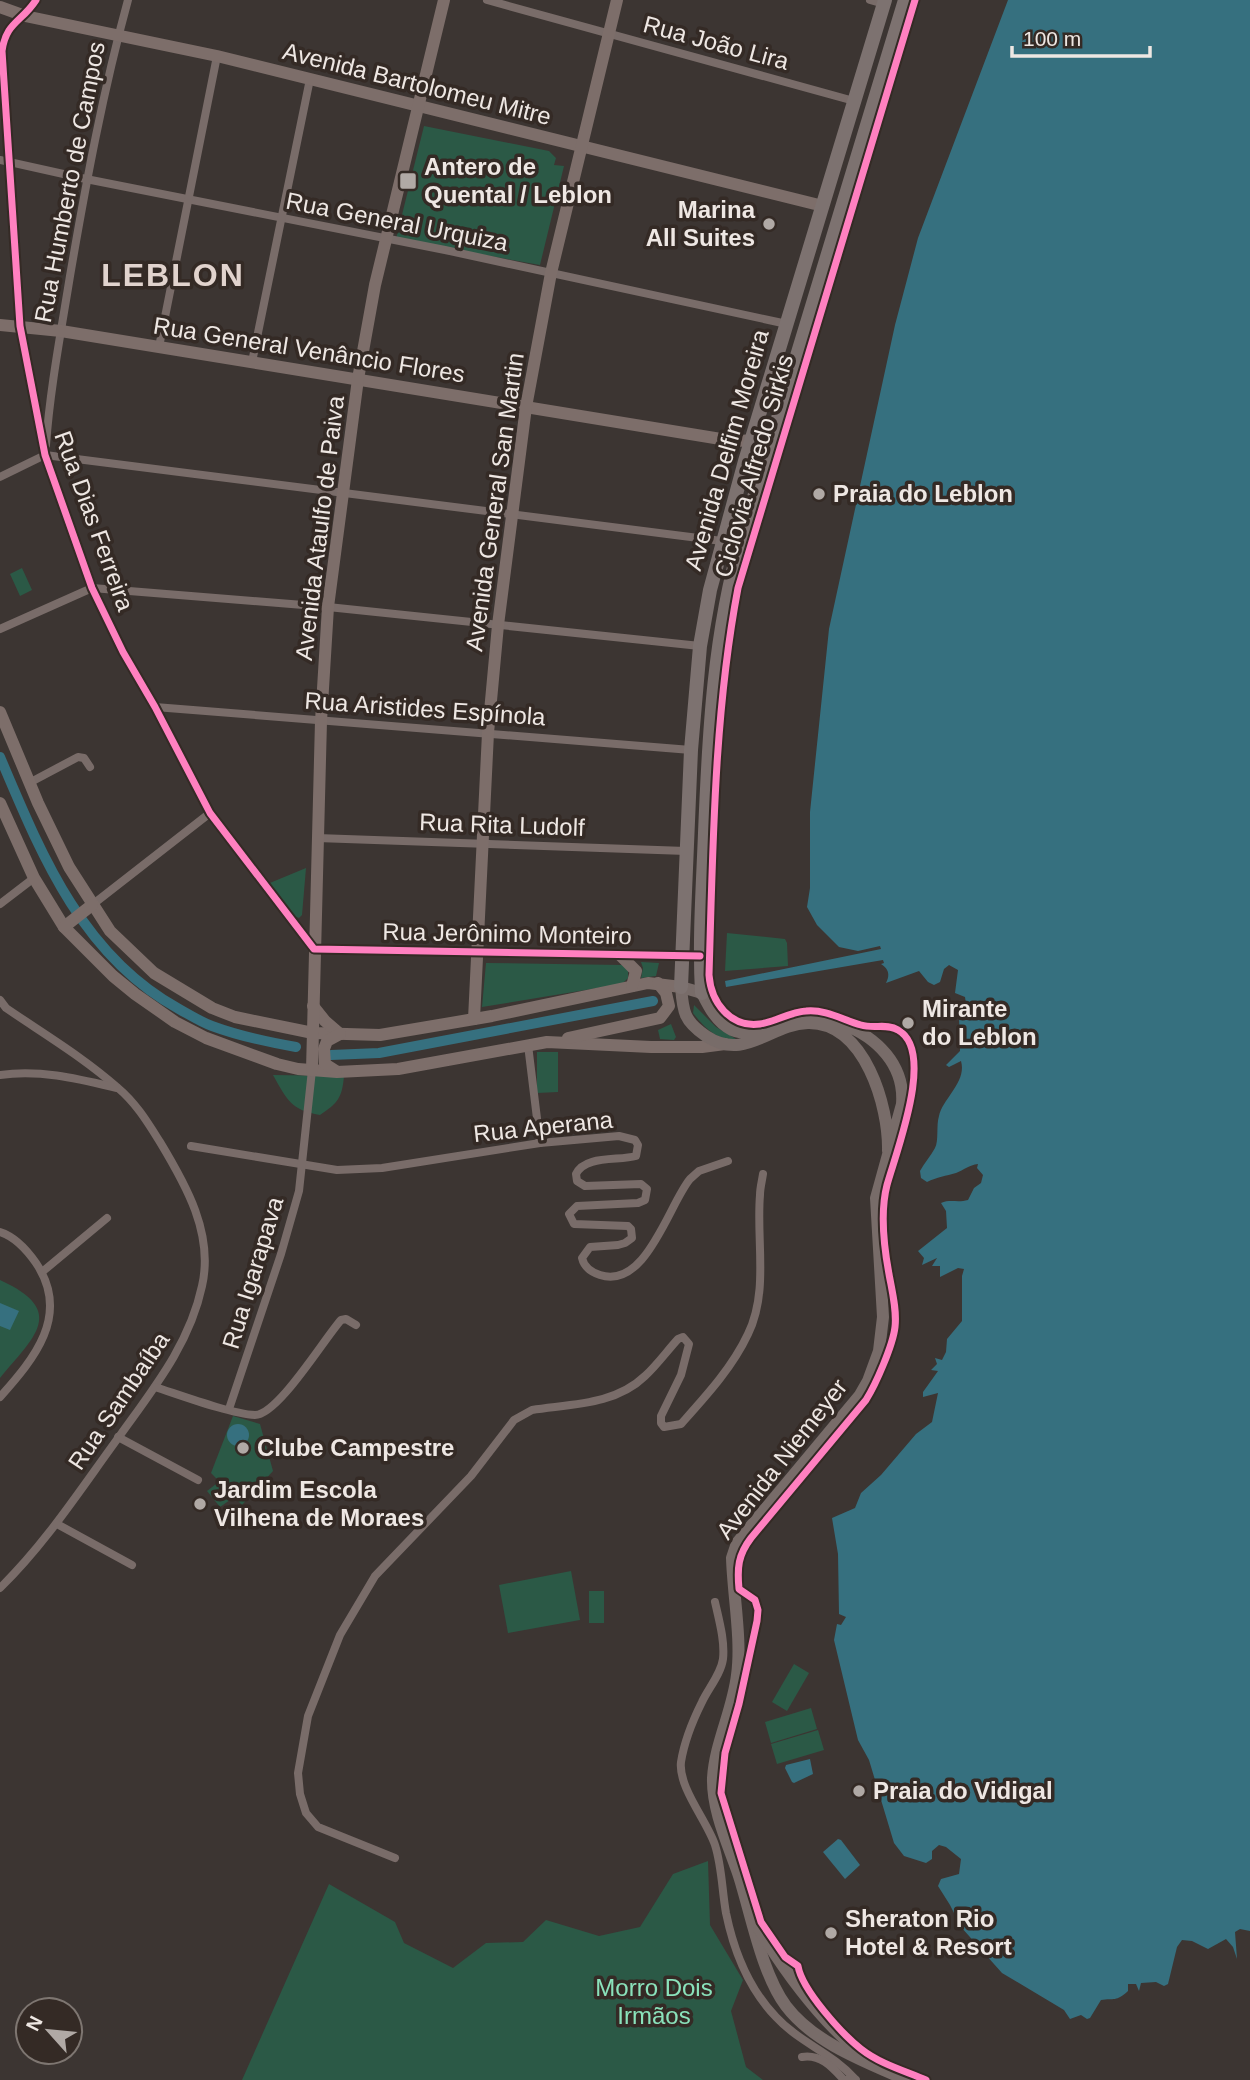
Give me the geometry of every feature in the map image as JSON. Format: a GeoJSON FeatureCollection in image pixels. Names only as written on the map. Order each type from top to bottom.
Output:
{"type":"FeatureCollection","features":[{"type":"Feature","properties":{"kind":"highway","name":"Avenida Delfim Moreira"},"geometry":{"type":"LineString","coordinates":[[702,993],[708,773],[718,649],[733,569],[905,0]]}},
{"type":"Feature","properties":{"kind":"highway","name":"Avenida Delfim Moreira"},"geometry":{"type":"LineString","coordinates":[[681,987],[691,750],[701,646],[710,590],[751,442],[854,101],[880,1]]}},
{"type":"Feature","properties":{"kind":"highway"},"geometry":{"type":"LineString","coordinates":[[815,294],[811,280],[829,214],[823,206]]}},
{"type":"Feature","properties":{"kind":"main road","name":"Avenida Ataulfo de Paiva"},"geometry":{"type":"LineString","coordinates":[[312,1070],[321,721],[328,607],[358,379],[385,239],[444,0]]}},
{"type":"Feature","properties":{"kind":"main road","name":"Avenida General San Martin"},"geometry":{"type":"LineString","coordinates":[[474,1019],[488,733],[498,625],[526,407],[551,273],[617,0]]}},
{"type":"Feature","properties":{"kind":"main road","name":"Avenida Bartolomeu Mitre"},"geometry":{"type":"LineString","coordinates":[[0,7],[25,16],[69,23],[217,56],[823,206]]}},
{"type":"Feature","properties":{"kind":"main road","name":"Rua General Venâncio Flores"},"geometry":{"type":"LineString","coordinates":[[0,325],[61,331],[733,441],[762,440],[773,433]]}},
{"type":"Feature","properties":{"kind":"main road"},"geometry":{"type":"LineString","coordinates":[[0,712],[29,783],[69,867],[110,931],[134,956],[178,989],[212,1008],[235,1017],[313,1033],[380,1035],[658,983],[702,993],[718,1020],[732,1030],[748,1034],[807,1016],[853,1028],[880,1047],[892,1061],[900,1078],[892,1089],[887,1090],[878,1085]]}},
{"type":"Feature","properties":{"kind":"main road"},"geometry":{"type":"LineString","coordinates":[[0,803],[34,878],[64,927],[128,988],[175,1023],[267,1061],[337,1072],[398,1069],[547,1042],[660,1018],[669,1006],[666,993],[658,983]]}},
{"type":"Feature","properties":{"kind":"main road"},"geometry":{"type":"LineString","coordinates":[[64,927],[92,905]]}},
{"type":"Feature","properties":{"kind":"main road"},"geometry":{"type":"LineString","coordinates":[[620,955],[636,971],[632,986]]}},
{"type":"Feature","properties":{"kind":"main road","name":"Avenida Delfim Moreira"},"geometry":{"type":"LineString","coordinates":[[681,987],[685,1017],[699,1031],[725,1044]]}},
{"type":"Feature","properties":{"kind":"main road"},"geometry":{"type":"LineString","coordinates":[[313,1006],[340,1034]]}},
{"type":"Feature","properties":{"kind":"main road","name":"Avenida Niemeyer"},"geometry":{"type":"LineString","coordinates":[[725,1044],[743,1045],[798,1024],[819,1024],[838,1033],[862,1056],[878,1085],[886,1116],[888,1152]]}},
{"type":"Feature","properties":{"kind":"main road"},"geometry":{"type":"LineString","coordinates":[[337,1072],[325,1064],[324,1049],[327,1041],[340,1034]]}},
{"type":"Feature","properties":{"kind":"main road"},"geometry":{"type":"LineString","coordinates":[[547,1042],[651,1047],[725,1044]]}},
{"type":"Feature","properties":{"kind":"main road","name":"Avenida Niemeyer"},"geometry":{"type":"LineString","coordinates":[[900,1078],[902,1104],[876,1198],[883,1317],[879,1351],[868,1381],[845,1415],[737,1543],[732,1558],[739,1658],[713,1780],[719,1811],[750,1914],[778,1993],[792,2014],[813,2031],[855,2057],[907,2080]]}},
{"type":"Feature","properties":{"kind":"main road","name":"Avenida Niemeyer"},"geometry":{"type":"LineString","coordinates":[[750,1914],[812,2004],[842,2037],[877,2066]]}},
{"type":"Feature","properties":{"kind":"main road"},"geometry":{"type":"LineString","coordinates":[[778,1993],[797,2003],[812,2004],[813,2031]]}},
{"type":"Feature","properties":{"kind":"street","name":"Rua Dias Ferreira"},"geometry":{"type":"LineString","coordinates":[[36,0],[25,16],[9,27],[2,51],[5,161],[20,326],[45,455],[92,588],[123,652],[210,813],[314,949]]}},
{"type":"Feature","properties":{"kind":"street","name":"Rua Humberto de Campos"},"geometry":{"type":"LineString","coordinates":[[45,455],[61,331],[86,179],[128,0]]}},
{"type":"Feature","properties":{"kind":"street","name":"Rua João Lira"},"geometry":{"type":"LineString","coordinates":[[487,0],[854,101]]}},
{"type":"Feature","properties":{"kind":"street"},"geometry":{"type":"LineString","coordinates":[[159,347],[217,56]]}},
{"type":"Feature","properties":{"kind":"street"},"geometry":{"type":"LineString","coordinates":[[252,362],[310,79]]}},
{"type":"Feature","properties":{"kind":"street","name":"Rua General Urquiza"},"geometry":{"type":"LineString","coordinates":[[5,161],[787,324]]}},
{"type":"Feature","properties":{"kind":"street"},"geometry":{"type":"LineString","coordinates":[[0,477],[45,455],[722,541]]}},
{"type":"Feature","properties":{"kind":"street"},"geometry":{"type":"LineString","coordinates":[[0,629],[92,588],[328,607],[701,646]]}},
{"type":"Feature","properties":{"kind":"street","name":"Rua Aristides Espínola"},"geometry":{"type":"LineString","coordinates":[[155,707],[691,750]]}},
{"type":"Feature","properties":{"kind":"street"},"geometry":{"type":"LineString","coordinates":[[29,783],[78,757],[84,758],[90,766]]}},
{"type":"Feature","properties":{"kind":"street"},"geometry":{"type":"LineString","coordinates":[[92,905],[210,813]]}},
{"type":"Feature","properties":{"kind":"street","name":"Rua Rita Ludolf"},"geometry":{"type":"LineString","coordinates":[[317,838],[685,851]]}},
{"type":"Feature","properties":{"kind":"street"},"geometry":{"type":"LineString","coordinates":[[0,904],[34,878]]}},
{"type":"Feature","properties":{"kind":"street","name":"Rua Jerônimo Monteiro"},"geometry":{"type":"LineString","coordinates":[[314,949],[701,956]]}},
{"type":"Feature","properties":{"kind":"street","name":"Rua Sambaíba"},"geometry":{"type":"LineString","coordinates":[[0,1000],[6,1007],[62,1043],[120,1089],[141,1113],[193,1203],[202,1234],[205,1259],[198,1303],[178,1351],[57,1524],[0,1588]]}},
{"type":"Feature","properties":{"kind":"street"},"geometry":{"type":"LineString","coordinates":[[528,1045],[540,1143]]}},
{"type":"Feature","properties":{"kind":"street","name":"Rua Igarapava"},"geometry":{"type":"LineString","coordinates":[[229,1409],[281,1254],[299,1191],[312,1070]]}},
{"type":"Feature","properties":{"kind":"street"},"geometry":{"type":"LineString","coordinates":[[0,1074],[41,1073],[82,1079],[120,1089]]}},
{"type":"Feature","properties":{"kind":"street","name":"Rua Aperana"},"geometry":{"type":"LineString","coordinates":[[191,1146],[337,1170],[382,1168],[540,1143],[620,1136],[635,1140],[638,1144],[636,1156],[590,1162],[581,1166],[576,1174],[577,1181],[585,1186],[635,1183],[647,1189],[645,1200],[638,1203],[576,1206],[571,1210],[570,1218],[574,1224],[628,1226],[633,1233],[632,1238],[625,1243],[590,1247],[584,1252],[584,1264],[590,1270],[601,1276],[612,1277],[624,1273],[652,1248],[690,1179],[699,1171],[728,1161]]}},
{"type":"Feature","properties":{"kind":"street"},"geometry":{"type":"LineString","coordinates":[[395,1858],[318,1828],[306,1813],[300,1794],[298,1773],[308,1716],[340,1635],[375,1576],[471,1476],[520,1414],[610,1398],[631,1388],[646,1376],[678,1339],[683,1337],[690,1344],[681,1376],[661,1416],[664,1427],[681,1424],[733,1362],[750,1331],[759,1279],[760,1196],[763,1174]]}},
{"type":"Feature","properties":{"kind":"street"},"geometry":{"type":"LineString","coordinates":[[42,1272],[107,1218]]}},
{"type":"Feature","properties":{"kind":"street"},"geometry":{"type":"LineString","coordinates":[[0,1232],[26,1248],[42,1272],[50,1301],[49,1325],[40,1344],[22,1373],[0,1397]]}},
{"type":"Feature","properties":{"kind":"street"},"geometry":{"type":"LineString","coordinates":[[155,1387],[229,1409],[255,1415],[264,1413],[284,1394],[341,1320],[346,1319],[356,1325]]}},
{"type":"Feature","properties":{"kind":"street"},"geometry":{"type":"LineString","coordinates":[[118,1437],[198,1480]]}},
{"type":"Feature","properties":{"kind":"street"},"geometry":{"type":"LineString","coordinates":[[57,1524],[132,1565]]}},
{"type":"Feature","properties":{"kind":"street"},"geometry":{"type":"LineString","coordinates":[[715,1602],[723,1661],[701,1704],[683,1752],[681,1769],[685,1784],[716,1848],[726,1914],[736,1952],[754,1990],[775,2017],[796,2036],[836,2059],[856,2079]]}},
{"type":"Feature","properties":{"kind":"street"},"geometry":{"type":"LineString","coordinates":[[802,2057],[818,2058],[830,2065],[844,2080],[856,2079]]}},
{"type":"Feature","properties":{"kind":"green space"},"geometry":{"type":"Polygon","coordinates":[[[424,126],[549,151],[556,158],[554,165],[564,166],[540,265],[396,239],[424,126]]]}},
{"type":"Feature","properties":{"kind":"green space"},"geometry":{"type":"Polygon","coordinates":[[[22,568],[32,590],[20,596],[10,574],[22,568]]]}},
{"type":"Feature","properties":{"kind":"green space"},"geometry":{"type":"Polygon","coordinates":[[[306,868],[302,915],[299,918],[292,915],[265,885],[306,868]]]}},
{"type":"Feature","properties":{"kind":"green space"},"geometry":{"type":"Polygon","coordinates":[[[727,933],[785,939],[788,966],[725,971],[727,933]]]}},
{"type":"Feature","properties":{"kind":"green space"},"geometry":{"type":"Polygon","coordinates":[[[641,962],[659,963],[656,976],[641,978],[641,962]]]}},
{"type":"Feature","properties":{"kind":"green space"},"geometry":{"type":"Polygon","coordinates":[[[486,963],[622,965],[628,969],[628,978],[622,984],[482,1007],[486,963]]]}},
{"type":"Feature","properties":{"kind":"green space"},"geometry":{"type":"Polygon","coordinates":[[[694,1005],[716,1027],[736,1039],[723,1038],[706,1028],[693,1013],[694,1005]]]}},
{"type":"Feature","properties":{"kind":"green space"},"geometry":{"type":"Polygon","coordinates":[[[671,1024],[676,1037],[674,1040],[660,1039],[658,1030],[671,1024]]]}},
{"type":"Feature","properties":{"kind":"green space"},"geometry":{"type":"Polygon","coordinates":[[[537,1052],[558,1052],[558,1092],[537,1093],[537,1052]]]}},
{"type":"Feature","properties":{"kind":"green space"},"geometry":{"type":"Polygon","coordinates":[[[273,1075],[344,1076],[338,1099],[320,1115],[302,1110],[291,1103],[273,1075]]]}},
{"type":"Feature","properties":{"kind":"green space"},"geometry":{"type":"Polygon","coordinates":[[[0,1280],[21,1291],[39,1314],[33,1337],[0,1378],[0,1280]]]}},
{"type":"Feature","properties":{"kind":"green space","name":"Clube Campestre"},"geometry":{"type":"Polygon","coordinates":[[[233,1416],[260,1424],[273,1471],[242,1505],[211,1473],[233,1416]]]}},
{"type":"Feature","properties":{"kind":"green space"},"geometry":{"type":"Polygon","coordinates":[[[216,1484],[230,1500],[220,1507],[207,1491],[216,1484]]]}},
{"type":"Feature","properties":{"kind":"green space"},"geometry":{"type":"Polygon","coordinates":[[[571,1571],[580,1620],[508,1633],[499,1585],[571,1571]]]}},
{"type":"Feature","properties":{"kind":"green space"},"geometry":{"type":"Polygon","coordinates":[[[589,1591],[604,1591],[604,1623],[589,1623],[589,1591]]]}},
{"type":"Feature","properties":{"kind":"green space"},"geometry":{"type":"Polygon","coordinates":[[[794,1664],[809,1673],[787,1711],[772,1702],[794,1664]]]}},
{"type":"Feature","properties":{"kind":"green space"},"geometry":{"type":"Polygon","coordinates":[[[811,1708],[817,1729],[771,1743],[765,1722],[811,1708]]]}},
{"type":"Feature","properties":{"kind":"green space"},"geometry":{"type":"Polygon","coordinates":[[[818,1730],[824,1750],[777,1764],[771,1744],[818,1730]]]}},
{"type":"Feature","properties":{"kind":"green space","name":"Morro Dois Irmãos"},"geometry":{"type":"Polygon","coordinates":[[[708,1861],[710,1925],[743,1980],[731,2011],[746,2067],[763,2080],[242,2080],[329,1884],[395,1922],[404,1943],[453,1968],[486,1943],[523,1942],[546,1920],[599,1936],[640,1927],[673,1874],[708,1861]]]}},
{"type":"Feature","properties":{"kind":"water"},"geometry":{"type":"Polygon","coordinates":[[[1008,0],[1250,0],[1250,1931],[1240,1929],[1235,1932],[1237,1959],[1233,1947],[1226,1939],[1208,1949],[1192,1941],[1182,1940],[1177,1947],[1168,1984],[1164,1986],[1156,1982],[1141,1983],[1139,1991],[1136,1984],[1128,1984],[1128,1991],[1121,1997],[1101,2000],[1087,2019],[1081,2015],[1070,2019],[1064,2010],[1002,1973],[961,1927],[938,1886],[941,1879],[959,1874],[961,1859],[939,1845],[932,1851],[932,1859],[926,1863],[904,1856],[894,1843],[869,1760],[858,1740],[834,1640],[837,1624],[841,1625],[846,1617],[839,1614],[838,1554],[832,1518],[855,1508],[861,1493],[881,1475],[916,1434],[932,1422],[938,1393],[923,1397],[923,1392],[938,1371],[931,1370],[937,1364],[935,1358],[942,1360],[947,1339],[962,1321],[964,1269],[958,1268],[940,1277],[940,1266],[932,1266],[937,1258],[922,1265],[924,1258],[918,1251],[947,1228],[946,1211],[941,1203],[968,1200],[974,1188],[981,1183],[983,1175],[977,1168],[978,1164],[927,1182],[921,1178],[920,1171],[935,1148],[941,1109],[961,1076],[961,1061],[949,1067],[946,1065],[960,1051],[959,1016],[966,1004],[965,997],[955,993],[958,970],[949,965],[944,969],[940,982],[934,985],[919,971],[886,983],[888,972],[881,964],[884,963],[883,960],[726,987],[725,981],[881,949],[880,946],[858,951],[839,947],[817,925],[807,907],[810,888],[810,812],[829,629],[895,325],[918,238],[1008,0]]]}},
{"type":"Feature","properties":{"kind":"water"},"geometry":{"type":"Polygon","coordinates":[[[0,1303],[19,1311],[10,1330],[0,1326],[0,1303]]]}},
{"type":"Feature","properties":{"kind":"water"},"geometry":{"type":"Polygon","coordinates":[[[238,1424],[246,1427],[249,1435],[246,1443],[238,1446],[230,1443],[227,1435],[230,1427],[238,1424]]]}},
{"type":"Feature","properties":{"kind":"water"},"geometry":{"type":"Polygon","coordinates":[[[810,1759],[813,1774],[792,1782],[786,1765],[810,1759]]]}},
{"type":"Feature","properties":{"kind":"water"},"geometry":{"type":"Polygon","coordinates":[[[838,1839],[860,1865],[845,1879],[823,1852],[838,1839]]]}},
{"type":"Feature","properties":{"kind":"waterway"},"geometry":{"type":"LineString","coordinates":[[0,757],[32,830],[68,900],[116,961],[145,987],[204,1022],[243,1036],[296,1047]]}},
{"type":"Feature","properties":{"kind":"waterway"},"geometry":{"type":"LineString","coordinates":[[331,1055],[379,1053],[653,1001]]}},
{"type":"Feature","properties":{"kind":"cycle path"},"geometry":{"type":"LineString","coordinates":[[36,0],[11,28],[2,51],[20,326],[45,455],[92,588],[123,652],[210,813],[314,949],[700,956]]}},
{"type":"Feature","properties":{"kind":"cycle path","name":"Ciclovia Alfredo Sirkis"},"geometry":{"type":"LineString","coordinates":[[915,0],[738,588],[719,732],[709,975],[718,1003],[724,1011],[740,1022],[760,1024],[800,1012],[820,1012],[861,1025],[898,1030],[909,1041],[914,1058],[910,1103],[887,1185],[883,1218],[894,1301],[894,1335],[884,1364],[866,1400],[751,1538],[741,1556],[738,1568],[739,1589],[755,1600],[758,1610],[739,1704],[725,1753],[721,1793],[761,1922],[785,1957],[798,1966],[815,1999],[861,2049],[884,2063],[926,2080]]}},
{"type":"Feature","properties":{"kind":"place","name":"Antero de Quental / Leblon"},"geometry":{"type":"Point","coordinates":[408,181]}},
{"type":"Feature","properties":{"kind":"place","name":"Marina All Suites"},"geometry":{"type":"Point","coordinates":[769,224]}},
{"type":"Feature","properties":{"kind":"place","name":"Praia do Leblon"},"geometry":{"type":"Point","coordinates":[819,494]}},
{"type":"Feature","properties":{"kind":"place","name":"Mirante do Leblon"},"geometry":{"type":"Point","coordinates":[908,1023]}},
{"type":"Feature","properties":{"kind":"place","name":"Clube Campestre"},"geometry":{"type":"Point","coordinates":[243,1448]}},
{"type":"Feature","properties":{"kind":"place","name":"Jardim Escola Vilhena de Moraes"},"geometry":{"type":"Point","coordinates":[200,1504]}},
{"type":"Feature","properties":{"kind":"place","name":"Praia do Vidigal"},"geometry":{"type":"Point","coordinates":[859,1791]}},
{"type":"Feature","properties":{"kind":"place","name":"Sheraton Rio Hotel & Resort"},"geometry":{"type":"Point","coordinates":[831,1933]}},
{"type":"Feature","properties":{"kind":"district","name":"LEBLON"},"geometry":{"type":"Point","coordinates":[173,275]}}]}
